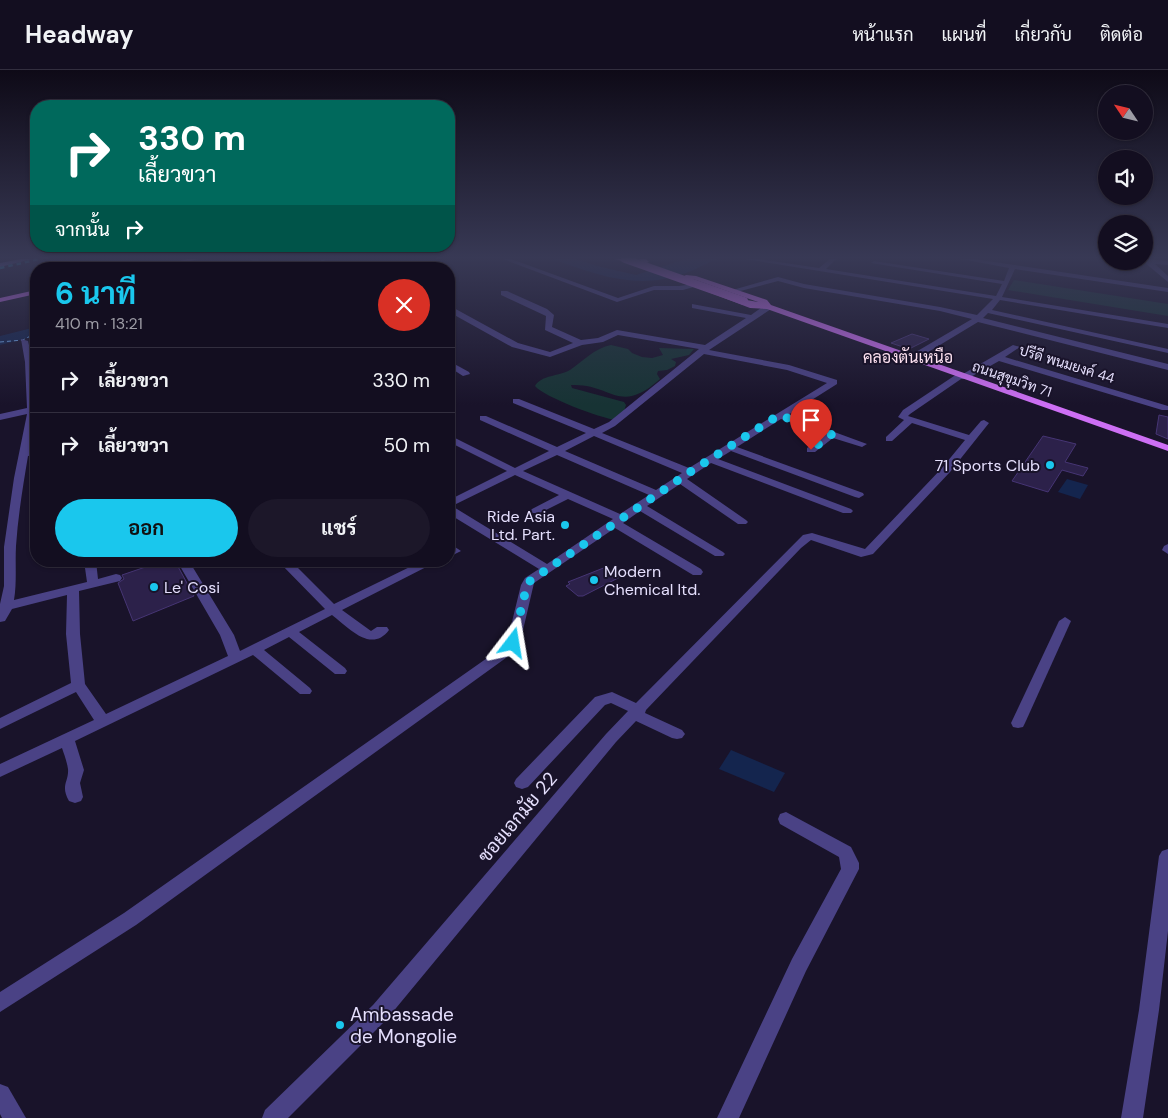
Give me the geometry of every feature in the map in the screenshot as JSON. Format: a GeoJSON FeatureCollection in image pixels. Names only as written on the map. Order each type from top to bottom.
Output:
{"type":"FeatureCollection","features":[{"type":"Feature","properties":{"kind":"main road","name":"ถนนสุขุมวิท 71"},"geometry":{"type":"LineString","coordinates":[[771,308],[1168,448]]}},
{"type":"Feature","properties":{"kind":"street"},"geometry":{"type":"LineString","coordinates":[[537,308],[550,316],[548,328],[580,343]]}},
{"type":"Feature","properties":{"kind":"street"},"geometry":{"type":"LineString","coordinates":[[704,308],[750,318]]}},
{"type":"Feature","properties":{"kind":"street"},"geometry":{"type":"LineString","coordinates":[[455,501],[612,424],[705,349],[763,308]]}},
{"type":"Feature","properties":{"kind":"street"},"geometry":{"type":"LineString","coordinates":[[934,308],[1168,367]]}},
{"type":"Feature","properties":{"kind":"street"},"geometry":{"type":"LineString","coordinates":[[912,358],[977,319],[990,308]]}},
{"type":"Feature","properties":{"kind":"street"},"geometry":{"type":"LineString","coordinates":[[1058,308],[1168,326]]}},
{"type":"Feature","properties":{"kind":"street"},"geometry":{"type":"LineString","coordinates":[[987,311],[1168,351]]}},
{"type":"Feature","properties":{"kind":"street"},"geometry":{"type":"LineString","coordinates":[[0,1002],[130,919],[505,652],[513,643],[527,585],[547,569],[710,459],[834,382],[833,380],[751,359],[617,332],[600,340],[580,343],[550,355],[515,345],[455,312]]}},
{"type":"Feature","properties":{"kind":"street"},"geometry":{"type":"LineString","coordinates":[[24,341],[29,362],[30,378]]}},
{"type":"Feature","properties":{"kind":"street"},"geometry":{"type":"LineString","coordinates":[[998,358],[1016,347]]}},
{"type":"Feature","properties":{"kind":"street","name":"ปรีดี พนมยงค์ 44"},"geometry":{"type":"LineString","coordinates":[[910,420],[903,417],[906,412],[962,376],[998,358],[1165,408]]}},
{"type":"Feature","properties":{"kind":"street"},"geometry":{"type":"LineString","coordinates":[[455,368],[466,374]]}},
{"type":"Feature","properties":{"kind":"street"},"geometry":{"type":"LineString","coordinates":[[516,401],[594,433],[685,476],[742,522]]}},
{"type":"Feature","properties":{"kind":"street"},"geometry":{"type":"LineString","coordinates":[[0,417],[30,410]]}},
{"type":"Feature","properties":{"kind":"street"},"geometry":{"type":"LineString","coordinates":[[779,415],[862,444]]}},
{"type":"Feature","properties":{"kind":"street"},"geometry":{"type":"LineString","coordinates":[[482,418],[657,495]]}},
{"type":"Feature","properties":{"kind":"street"},"geometry":{"type":"LineString","coordinates":[[889,439],[910,420],[970,438],[984,423]]}},
{"type":"Feature","properties":{"kind":"street"},"geometry":{"type":"LineString","coordinates":[[0,618],[10,586],[5,548],[30,421]]}},
{"type":"Feature","properties":{"kind":"street"},"geometry":{"type":"LineString","coordinates":[[811,450],[832,434]]}},
{"type":"Feature","properties":{"kind":"street","name":"ซอยเอกมัย 22"},"geometry":{"type":"LineString","coordinates":[[272,1118],[380,1012],[611,738],[797,546],[807,537],[812,536],[861,554],[869,552],[946,470],[970,438]]}},
{"type":"Feature","properties":{"kind":"street"},"geometry":{"type":"LineString","coordinates":[[455,441],[618,521],[697,572]]}},
{"type":"Feature","properties":{"kind":"street"},"geometry":{"type":"LineString","coordinates":[[729,447],[859,495]]}},
{"type":"Feature","properties":{"kind":"street"},"geometry":{"type":"LineString","coordinates":[[24,454],[30,453]]}},
{"type":"Feature","properties":{"kind":"street"},"geometry":{"type":"LineString","coordinates":[[710,459],[847,511]]}},
{"type":"Feature","properties":{"kind":"street"},"geometry":{"type":"LineString","coordinates":[[536,512],[568,495]]}},
{"type":"Feature","properties":{"kind":"street"},"geometry":{"type":"LineString","coordinates":[[640,506],[719,554]]}},
{"type":"Feature","properties":{"kind":"street"},"geometry":{"type":"LineString","coordinates":[[455,513],[547,569]]}},
{"type":"Feature","properties":{"kind":"street"},"geometry":{"type":"LineString","coordinates":[[91,567],[93,584]]}},
{"type":"Feature","properties":{"kind":"street"},"geometry":{"type":"LineString","coordinates":[[187,567],[227,635],[236,658]]}},
{"type":"Feature","properties":{"kind":"street"},"geometry":{"type":"LineString","coordinates":[[290,567],[332,609],[368,636],[373,636],[382,630]]}},
{"type":"Feature","properties":{"kind":"street"},"geometry":{"type":"LineString","coordinates":[[0,771],[103,720],[236,658],[420,567]]}},
{"type":"Feature","properties":{"kind":"street"},"geometry":{"type":"LineString","coordinates":[[4,607],[116,578]]}},
{"type":"Feature","properties":{"kind":"street"},"geometry":{"type":"LineString","coordinates":[[73,589],[73,634],[78,685],[103,720]]}},
{"type":"Feature","properties":{"kind":"street"},"geometry":{"type":"LineString","coordinates":[[1018,723],[1065,621]]}},
{"type":"Feature","properties":{"kind":"street"},"geometry":{"type":"LineString","coordinates":[[290,631],[340,671]]}},
{"type":"Feature","properties":{"kind":"street"},"geometry":{"type":"LineString","coordinates":[[254,649],[305,691]]}},
{"type":"Feature","properties":{"kind":"street"},"geometry":{"type":"LineString","coordinates":[[0,724],[78,685]]}},
{"type":"Feature","properties":{"kind":"street"},"geometry":{"type":"LineString","coordinates":[[522,783],[600,701],[612,697],[677,734]]}},
{"type":"Feature","properties":{"kind":"street"},"geometry":{"type":"LineString","coordinates":[[67,738],[76,770],[72,783],[75,797]]}},
{"type":"Feature","properties":{"kind":"street"},"geometry":{"type":"LineString","coordinates":[[728,1118],[799,965],[850,869],[850,863],[844,852],[786,819]]}},
{"type":"Feature","properties":{"kind":"street"},"geometry":{"type":"LineString","coordinates":[[1132,1118],[1149,1010],[1167,878],[1168,856]]}},
{"type":"Feature","properties":{"kind":"street"},"geometry":{"type":"LineString","coordinates":[[0,1095],[15,1118]]}},
{"type":"Feature","properties":{"kind":"green space"},"geometry":{"type":"Polygon","coordinates":[[[1118,308],[1168,308],[1168,316],[1118,308]]]}},
{"type":"Feature","properties":{"kind":"green space"},"geometry":{"type":"Polygon","coordinates":[[[611,345],[628,349],[642,357],[652,358],[663,355],[659,348],[694,349],[689,355],[671,359],[676,362],[675,366],[667,370],[658,371],[657,374],[660,379],[646,390],[635,395],[625,397],[596,388],[571,385],[572,388],[624,402],[626,405],[624,411],[616,420],[549,396],[535,386],[546,378],[570,370],[594,352],[611,345]]]}},
{"type":"Feature","properties":{"kind":"water"},"geometry":{"type":"Polygon","coordinates":[[[30,328],[30,338],[0,345],[0,336],[30,328]]]}},
{"type":"Feature","properties":{"kind":"water"},"geometry":{"type":"Polygon","coordinates":[[[1067,479],[1088,485],[1080,499],[1058,492],[1067,479]]]}},
{"type":"Feature","properties":{"kind":"water"},"geometry":{"type":"Polygon","coordinates":[[[731,750],[785,773],[774,792],[719,769],[731,750]]]}},
{"type":"Feature","properties":{"kind":"building"},"geometry":{"type":"Polygon","coordinates":[[[912,334],[929,339],[909,349],[891,343],[912,334]]]}},
{"type":"Feature","properties":{"kind":"building"},"geometry":{"type":"Polygon","coordinates":[[[1159,415],[1168,417],[1168,439],[1156,434],[1159,415]]]}},
{"type":"Feature","properties":{"kind":"building","name":"71 Sports Club"},"geometry":{"type":"Polygon","coordinates":[[[1043,436],[1076,444],[1065,462],[1088,468],[1083,476],[1062,470],[1048,492],[1012,481],[1043,436]]]}},
{"type":"Feature","properties":{"kind":"building","name":"Le' Cosi"},"geometry":{"type":"Polygon","coordinates":[[[145,567],[178,567],[194,596],[133,621],[118,583],[124,579],[122,575],[145,567]]]}},
{"type":"Feature","properties":{"kind":"building","name":"Modern Chemical ltd."},"geometry":{"type":"Polygon","coordinates":[[[606,567],[620,577],[583,596],[578,596],[566,586],[570,584],[568,582],[606,567]]]}},
{"type":"Feature","properties":{"kind":"ferry route"},"geometry":{"type":"LineString","coordinates":[[0,342],[23,340],[30,336]]}},
{"type":"Feature","properties":{"kind":"place","name":"71 Sports Club"},"geometry":{"type":"Point","coordinates":[1050,465]}},
{"type":"Feature","properties":{"kind":"place","name":"Ride Asia Ltd. Part."},"geometry":{"type":"Point","coordinates":[565,525]}},
{"type":"Feature","properties":{"kind":"place","name":"Modern Chemical ltd."},"geometry":{"type":"Point","coordinates":[594,580]}},
{"type":"Feature","properties":{"kind":"place","name":"Le' Cosi"},"geometry":{"type":"Point","coordinates":[154,587]}},
{"type":"Feature","properties":{"kind":"place","name":"Ambassade de Mongolie"},"geometry":{"type":"Point","coordinates":[340,1025]}},
{"type":"Feature","properties":{"kind":"district","name":"คลองตันเหนือ"},"geometry":{"type":"Point","coordinates":[908,357]}},
{"type":"Feature","properties":{"kind":"route"},"geometry":{"type":"LineString","coordinates":[[513,643],[527,585],[530,581],[729,447],[779,415],[832,434],[811,450]]}}]}
